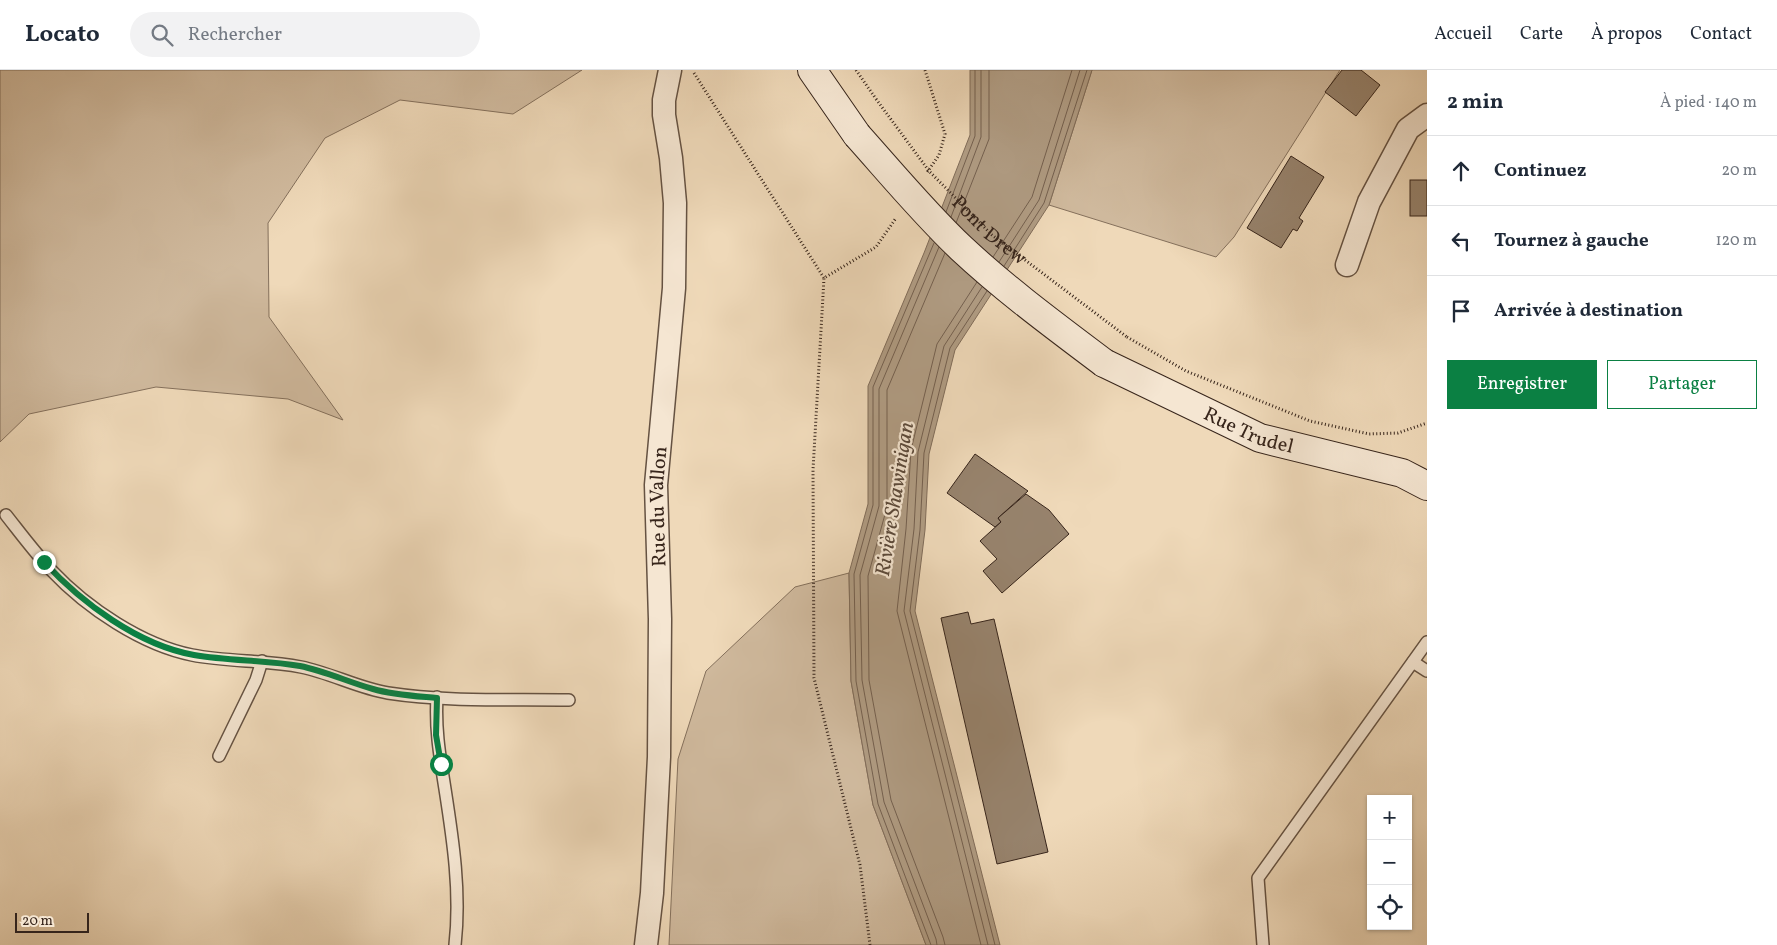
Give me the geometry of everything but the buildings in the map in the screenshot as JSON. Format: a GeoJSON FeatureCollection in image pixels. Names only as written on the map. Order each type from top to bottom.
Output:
{"type":"FeatureCollection","features":[{"type":"Feature","properties":{"kind":"main road","name":"Pont Drew"},"geometry":{"type":"LineString","coordinates":[[812,70],[857,135],[915,201],[960,247],[1010,292],[1104,363]]}},
{"type":"Feature","properties":{"kind":"main road","name":"Rue Trudel"},"geometry":{"type":"LineString","coordinates":[[1104,363],[1260,438],[1414,473],[1427,486]]}},
{"type":"Feature","properties":{"kind":"street","name":"Rue du Vallon"},"geometry":{"type":"LineString","coordinates":[[646,945],[654,866],[659,757],[660,619],[656,485],[674,288],[673,178],[664,115],[666,88],[670,70]]}},
{"type":"Feature","properties":{"kind":"street"},"geometry":{"type":"LineString","coordinates":[[1347,265],[1369,202],[1408,129],[1427,115]]}},
{"type":"Feature","properties":{"kind":"lane"},"geometry":{"type":"LineString","coordinates":[[6,515],[62,581],[96,608],[134,632],[168,648],[192,655],[262,661],[318,670],[362,686],[386,692],[437,698],[569,700]]}},
{"type":"Feature","properties":{"kind":"lane"},"geometry":{"type":"LineString","coordinates":[[1263,945],[1258,878],[1427,642]]}},
{"type":"Feature","properties":{"kind":"lane"},"geometry":{"type":"LineString","coordinates":[[219,756],[252,688],[262,661]]}},
{"type":"Feature","properties":{"kind":"lane"},"geometry":{"type":"LineString","coordinates":[[1413,662],[1427,671]]}},
{"type":"Feature","properties":{"kind":"lane"},"geometry":{"type":"LineString","coordinates":[[437,698],[436,735],[449,816],[457,884],[455,945]]}},
{"type":"Feature","properties":{"kind":"path"},"geometry":{"type":"LineString","coordinates":[[693,70],[824,278],[813,470],[814,678],[860,865],[870,945]]}},
{"type":"Feature","properties":{"kind":"path","name":"Pont Drew"},"geometry":{"type":"LineString","coordinates":[[856,70],[929,171],[992,234],[1127,336],[1186,371],[1310,421],[1368,434],[1398,433],[1427,423]]}},
{"type":"Feature","properties":{"kind":"path"},"geometry":{"type":"LineString","coordinates":[[924,178],[939,155],[945,134],[925,70]]}},
{"type":"Feature","properties":{"kind":"path"},"geometry":{"type":"LineString","coordinates":[[824,278],[876,247],[897,217]]}},
{"type":"Feature","properties":{"kind":"shaded area"},"geometry":{"type":"Polygon","coordinates":[[[0,70],[582,70],[513,114],[400,100],[325,138],[268,223],[269,317],[343,420],[288,399],[156,387],[29,414],[0,442],[0,70]]]}},
{"type":"Feature","properties":{"kind":"shaded area"},"geometry":{"type":"Polygon","coordinates":[[[1092,70],[1340,70],[1234,237],[1216,257],[1049,205],[1092,70]]]}},
{"type":"Feature","properties":{"kind":"shaded area"},"geometry":{"type":"Polygon","coordinates":[[[849,573],[851,681],[873,805],[926,945],[669,945],[678,759],[706,671],[795,587],[849,573]]]}},
{"type":"Feature","properties":{"kind":"water","name":"Rivière Shawinigan"},"geometry":{"type":"Polygon","coordinates":[[[970,70],[1092,70],[1049,205],[955,350],[929,454],[925,530],[915,611],[1000,945],[926,945],[873,805],[851,681],[849,573],[868,504],[868,386],[924,253],[970,135],[970,70]]]}},
{"type":"Feature","properties":{"kind":"route"},"geometry":{"type":"LineString","coordinates":[[44,562],[62,581],[109,617],[144,638],[168,648],[206,657],[282,663],[318,670],[374,690],[437,698],[436,735],[441,764]]}}]}
